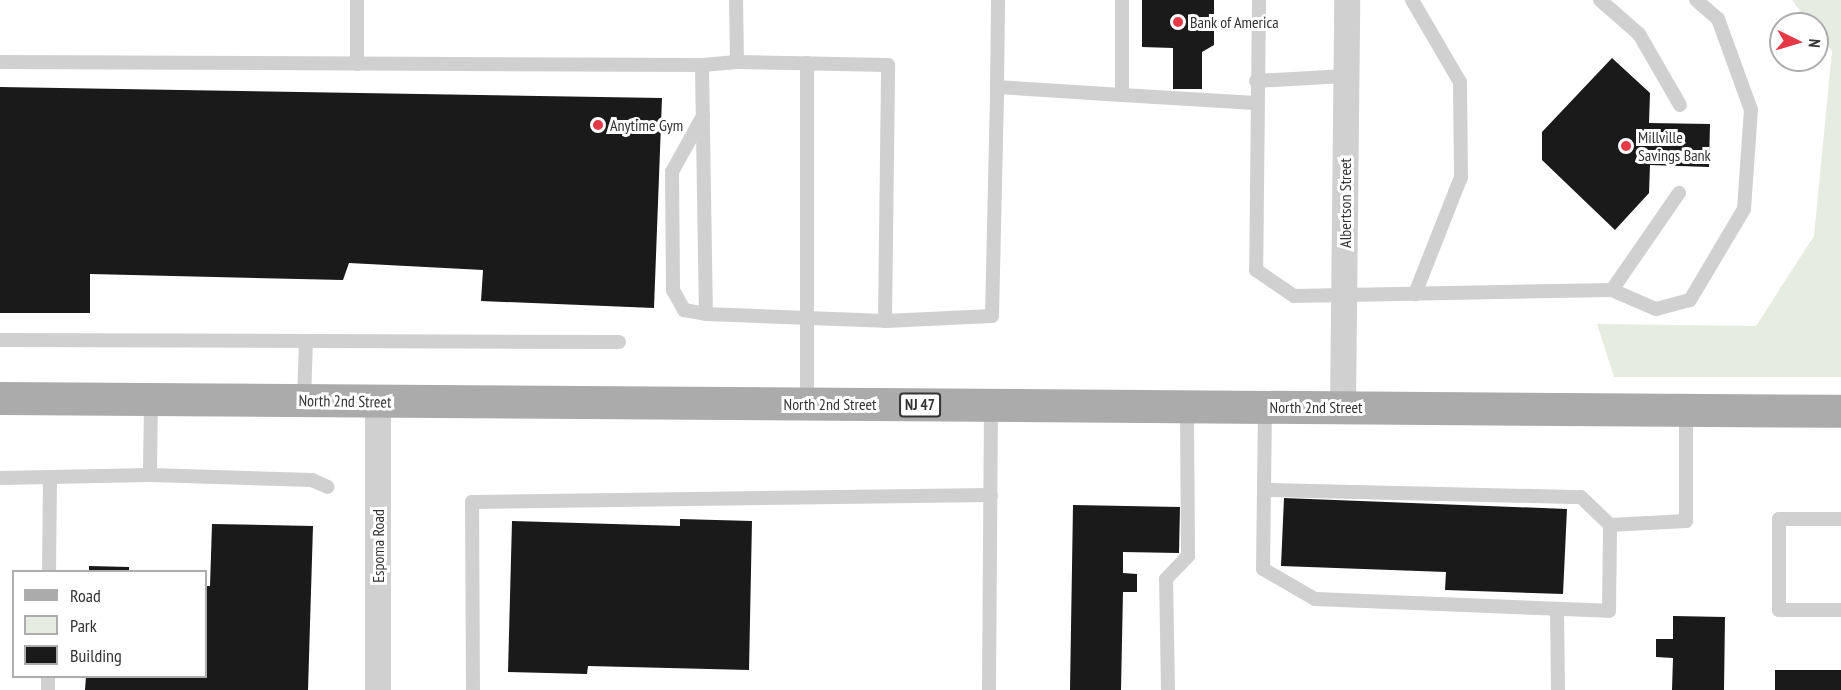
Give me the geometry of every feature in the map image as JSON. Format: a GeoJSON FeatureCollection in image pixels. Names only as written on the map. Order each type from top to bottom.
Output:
{"type":"FeatureCollection","features":[{"type":"Feature","properties":{"kind":"main road","name":"North 2nd Street"},"geometry":{"type":"LineString","coordinates":[[0,398],[1841,411]]}},
{"type":"Feature","properties":{"kind":"street","name":"Albertson Street"},"geometry":{"type":"LineString","coordinates":[[1343,407],[1347,0]]}},
{"type":"Feature","properties":{"kind":"street","name":"Espoma Road"},"geometry":{"type":"LineString","coordinates":[[378,402],[378,690]]}},
{"type":"Feature","properties":{"kind":"lane"},"geometry":{"type":"LineString","coordinates":[[357,0],[357,64]]}},
{"type":"Feature","properties":{"kind":"lane"},"geometry":{"type":"LineString","coordinates":[[736,0],[737,62]]}},
{"type":"Feature","properties":{"kind":"lane"},"geometry":{"type":"LineString","coordinates":[[703,116],[672,172],[673,290],[684,310],[706,314],[885,321],[992,316],[998,0]]}},
{"type":"Feature","properties":{"kind":"lane"},"geometry":{"type":"LineString","coordinates":[[1122,0],[1122,95]]}},
{"type":"Feature","properties":{"kind":"lane"},"geometry":{"type":"LineString","coordinates":[[1259,0],[1256,81],[1256,270],[1294,296],[1612,291],[1656,309],[1690,300],[1744,209],[1751,110],[1718,19],[1696,0]]}},
{"type":"Feature","properties":{"kind":"lane"},"geometry":{"type":"LineString","coordinates":[[1412,0],[1460,82],[1461,177],[1415,294]]}},
{"type":"Feature","properties":{"kind":"lane"},"geometry":{"type":"LineString","coordinates":[[1600,0],[1638,34],[1680,105]]}},
{"type":"Feature","properties":{"kind":"lane"},"geometry":{"type":"LineString","coordinates":[[0,62],[702,65],[737,62],[888,65],[885,321]]}},
{"type":"Feature","properties":{"kind":"lane"},"geometry":{"type":"LineString","coordinates":[[807,63],[807,404]]}},
{"type":"Feature","properties":{"kind":"lane"},"geometry":{"type":"LineString","coordinates":[[702,65],[706,314]]}},
{"type":"Feature","properties":{"kind":"lane"},"geometry":{"type":"LineString","coordinates":[[1256,81],[1346,76]]}},
{"type":"Feature","properties":{"kind":"lane"},"geometry":{"type":"LineString","coordinates":[[997,87],[1256,103]]}},
{"type":"Feature","properties":{"kind":"lane"},"geometry":{"type":"LineString","coordinates":[[1612,291],[1679,193]]}},
{"type":"Feature","properties":{"kind":"lane"},"geometry":{"type":"LineString","coordinates":[[0,340],[619,342]]}},
{"type":"Feature","properties":{"kind":"lane"},"geometry":{"type":"LineString","coordinates":[[304,400],[306,341]]}},
{"type":"Feature","properties":{"kind":"lane"},"geometry":{"type":"LineString","coordinates":[[150,400],[150,475]]}},
{"type":"Feature","properties":{"kind":"lane"},"geometry":{"type":"LineString","coordinates":[[989,690],[991,405]]}},
{"type":"Feature","properties":{"kind":"lane"},"geometry":{"type":"LineString","coordinates":[[1168,690],[1166,579],[1188,556],[1187,406]]}},
{"type":"Feature","properties":{"kind":"lane"},"geometry":{"type":"LineString","coordinates":[[1265,407],[1266,490],[1263,569],[1315,599],[1609,611],[1610,525],[1581,497],[1266,490]]}},
{"type":"Feature","properties":{"kind":"lane"},"geometry":{"type":"LineString","coordinates":[[1610,525],[1686,521],[1686,410]]}},
{"type":"Feature","properties":{"kind":"lane"},"geometry":{"type":"LineString","coordinates":[[0,478],[150,475],[312,480],[328,487]]}},
{"type":"Feature","properties":{"kind":"lane"},"geometry":{"type":"LineString","coordinates":[[49,570],[50,477]]}},
{"type":"Feature","properties":{"kind":"lane"},"geometry":{"type":"LineString","coordinates":[[473,690],[472,502],[991,495]]}},
{"type":"Feature","properties":{"kind":"lane"},"geometry":{"type":"LineString","coordinates":[[1841,519],[1779,519],[1779,609],[1841,610]]}},
{"type":"Feature","properties":{"kind":"lane"},"geometry":{"type":"LineString","coordinates":[[1557,609],[1558,690]]}},
{"type":"Feature","properties":{"kind":"green space"},"geometry":{"type":"Polygon","coordinates":[[[1792,0],[1841,0],[1841,377],[1614,377],[1597,324],[1756,326],[1814,236],[1832,51],[1829,47],[1829,12],[1801,12],[1792,0]]]}},
{"type":"Feature","properties":{"kind":"building","name":"Bank of America"},"geometry":{"type":"Polygon","coordinates":[[[1142,0],[1214,0],[1214,45],[1202,52],[1202,89],[1173,89],[1173,48],[1142,47],[1142,0]]]}},
{"type":"Feature","properties":{"kind":"building","name":"Millville Savings Bank"},"geometry":{"type":"Polygon","coordinates":[[[1612,58],[1650,93],[1649,123],[1710,124],[1709,167],[1650,165],[1649,193],[1615,230],[1542,160],[1542,132],[1612,58]]]}},
{"type":"Feature","properties":{"kind":"building"},"geometry":{"type":"Polygon","coordinates":[[[0,87],[662,98],[654,308],[481,301],[483,270],[349,263],[343,280],[90,274],[90,313],[0,313],[0,87]]]}},
{"type":"Feature","properties":{"kind":"building"},"geometry":{"type":"Polygon","coordinates":[[[1284,498],[1567,509],[1563,594],[1445,590],[1446,572],[1281,566],[1284,498]]]}},
{"type":"Feature","properties":{"kind":"building"},"geometry":{"type":"Polygon","coordinates":[[[1073,505],[1180,507],[1179,553],[1123,552],[1123,573],[1137,574],[1137,592],[1123,592],[1121,690],[1070,690],[1073,505]]]}},
{"type":"Feature","properties":{"kind":"building"},"geometry":{"type":"Polygon","coordinates":[[[680,519],[752,521],[749,670],[588,666],[587,674],[508,672],[512,521],[680,526],[680,519]]]}},
{"type":"Feature","properties":{"kind":"building"},"geometry":{"type":"Polygon","coordinates":[[[212,524],[313,526],[308,690],[85,690],[86,678],[207,678],[207,586],[210,586],[212,524]]]}},
{"type":"Feature","properties":{"kind":"building"},"geometry":{"type":"Polygon","coordinates":[[[89,566],[129,567],[129,570],[89,570],[89,566]]]}},
{"type":"Feature","properties":{"kind":"building"},"geometry":{"type":"Polygon","coordinates":[[[1673,616],[1725,617],[1724,690],[1672,690],[1673,658],[1656,657],[1656,639],[1673,639],[1673,616]]]}},
{"type":"Feature","properties":{"kind":"building"},"geometry":{"type":"Polygon","coordinates":[[[1775,670],[1841,670],[1841,690],[1775,690],[1775,670]]]}},
{"type":"Feature","properties":{"kind":"place","name":"Bank of America"},"geometry":{"type":"Point","coordinates":[1178,22]}},
{"type":"Feature","properties":{"kind":"place","name":"Anytime Gym"},"geometry":{"type":"Point","coordinates":[598,125]}},
{"type":"Feature","properties":{"kind":"place","name":"Millville Savings Bank"},"geometry":{"type":"Point","coordinates":[1626,146]}}]}
